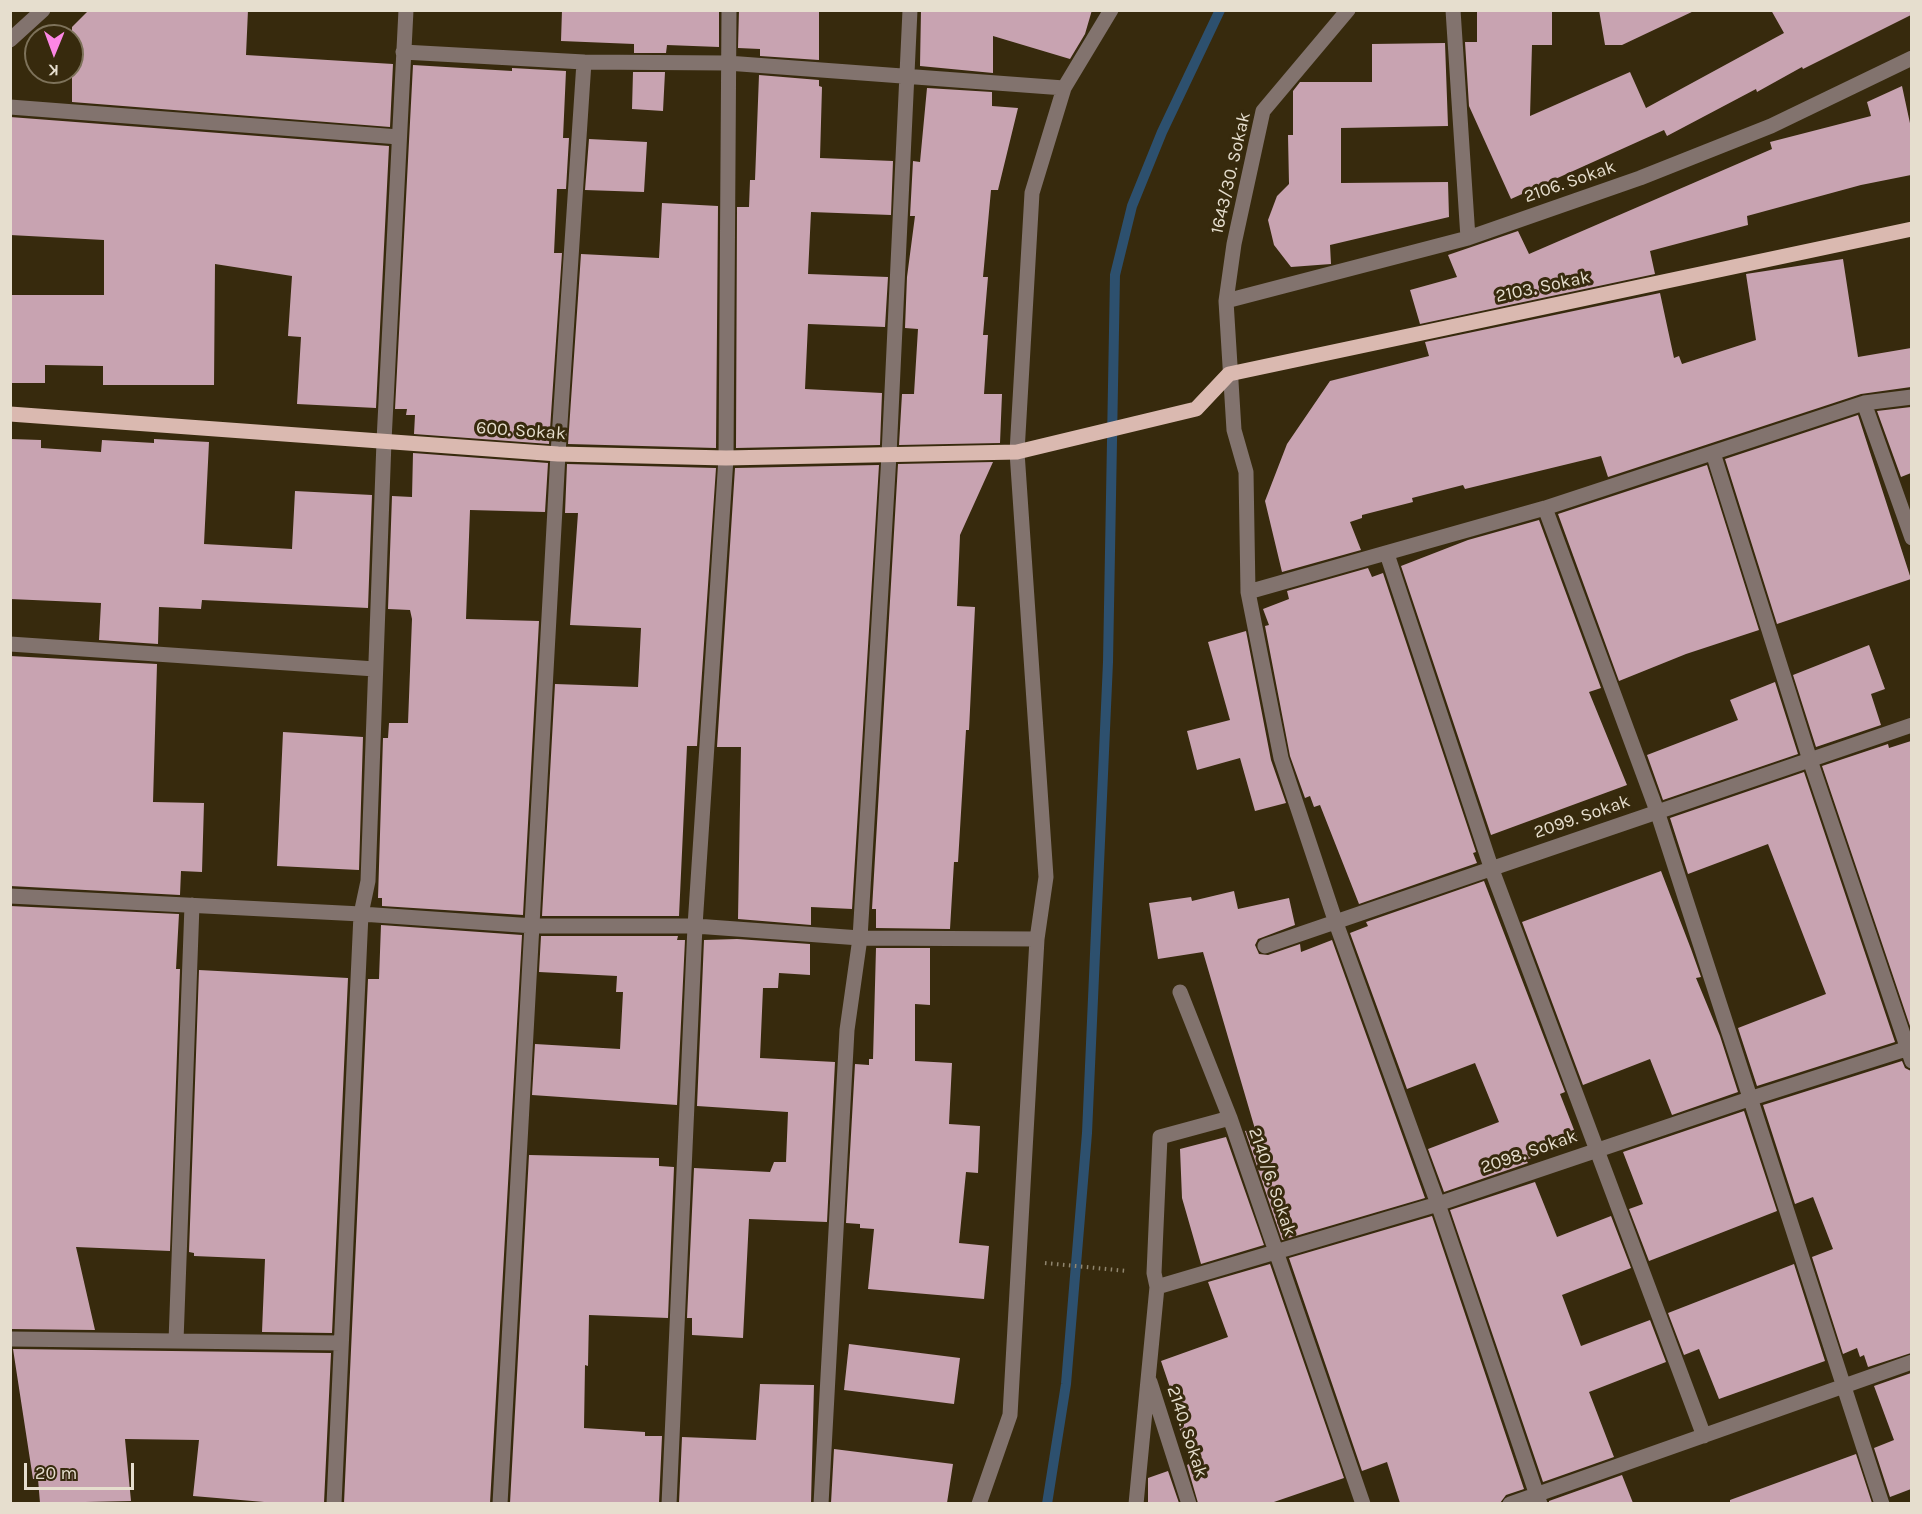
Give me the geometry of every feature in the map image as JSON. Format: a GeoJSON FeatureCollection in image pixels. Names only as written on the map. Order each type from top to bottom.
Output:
{"type":"FeatureCollection","features":[{"type":"Feature","properties":{"kind":"main road","name":"2103. Sokak"},"geometry":{"type":"LineString","coordinates":[[1229,374],[1911,229]]}},
{"type":"Feature","properties":{"kind":"main road","name":"600. Sokak"},"geometry":{"type":"LineString","coordinates":[[10,414],[558,454],[726,458],[1023,451],[1196,408],[1229,374]]}},
{"type":"Feature","properties":{"kind":"street"},"geometry":{"type":"LineString","coordinates":[[10,40],[43,10]]}},
{"type":"Feature","properties":{"kind":"street"},"geometry":{"type":"LineString","coordinates":[[333,1503],[361,914],[368,881],[384,441],[406,10]]}},
{"type":"Feature","properties":{"kind":"street"},"geometry":{"type":"LineString","coordinates":[[669,1503],[695,926],[726,458],[729,10]]}},
{"type":"Feature","properties":{"kind":"street"},"geometry":{"type":"LineString","coordinates":[[821,1503],[847,1030],[860,938],[889,455],[905,75],[910,10]]}},
{"type":"Feature","properties":{"kind":"street"},"geometry":{"type":"LineString","coordinates":[[979,1503],[1010,1415],[1037,939],[1046,877],[1023,451],[1032,193],[1064,88],[1111,10]]}},
{"type":"Feature","properties":{"kind":"street","name":"1643/30. Sokak"},"geometry":{"type":"LineString","coordinates":[[1348,10],[1263,111],[1234,244],[1226,302],[1234,430],[1246,472],[1248,592],[1281,758],[1336,923],[1438,1204],[1538,1499]]}},
{"type":"Feature","properties":{"kind":"street"},"geometry":{"type":"LineString","coordinates":[[1453,10],[1468,238]]}},
{"type":"Feature","properties":{"kind":"street"},"geometry":{"type":"LineString","coordinates":[[403,52],[584,62],[727,63],[1064,88]]}},
{"type":"Feature","properties":{"kind":"street","name":"2106. Sokak"},"geometry":{"type":"LineString","coordinates":[[1226,302],[1468,238],[1640,178],[1771,126],[1911,58]]}},
{"type":"Feature","properties":{"kind":"street"},"geometry":{"type":"LineString","coordinates":[[500,1503],[534,926],[558,454],[584,62]]}},
{"type":"Feature","properties":{"kind":"street"},"geometry":{"type":"LineString","coordinates":[[10,106],[399,137]]}},
{"type":"Feature","properties":{"kind":"street"},"geometry":{"type":"LineString","coordinates":[[1248,592],[1545,507],[1864,403],[1911,397]]}},
{"type":"Feature","properties":{"kind":"street"},"geometry":{"type":"LineString","coordinates":[[1864,403],[1911,538]]}},
{"type":"Feature","properties":{"kind":"street"},"geometry":{"type":"LineString","coordinates":[[1713,453],[1810,760],[1910,1052]]}},
{"type":"Feature","properties":{"kind":"street"},"geometry":{"type":"LineString","coordinates":[[1545,507],[1656,812],[1882,1503]]}},
{"type":"Feature","properties":{"kind":"street"},"geometry":{"type":"LineString","coordinates":[[1387,554],[1492,870],[1704,1436]]}},
{"type":"Feature","properties":{"kind":"street"},"geometry":{"type":"LineString","coordinates":[[10,644],[375,669]]}},
{"type":"Feature","properties":{"kind":"street","name":"2099. Sokak"},"geometry":{"type":"LineString","coordinates":[[1265,946],[1492,870],[1911,724]]}},
{"type":"Feature","properties":{"kind":"street"},"geometry":{"type":"LineString","coordinates":[[10,896],[361,914],[534,926],[695,926],[860,938],[1037,939]]}},
{"type":"Feature","properties":{"kind":"street"},"geometry":{"type":"LineString","coordinates":[[176,1341],[192,905]]}},
{"type":"Feature","properties":{"kind":"street"},"geometry":{"type":"LineString","coordinates":[[1180,992],[1230,1118]]}},
{"type":"Feature","properties":{"kind":"street","name":"2098. Sokak"},"geometry":{"type":"LineString","coordinates":[[1156,1280],[1275,1251],[1438,1204],[1749,1098],[1910,1052]]}},
{"type":"Feature","properties":{"kind":"street","name":"2140/6. Sokak"},"geometry":{"type":"LineString","coordinates":[[1137,1503],[1156,1280],[1160,1137],[1230,1118],[1364,1503]]}},
{"type":"Feature","properties":{"kind":"street"},"geometry":{"type":"LineString","coordinates":[[10,1339],[341,1343]]}},
{"type":"Feature","properties":{"kind":"street"},"geometry":{"type":"LineString","coordinates":[[1510,1503],[1538,1499],[1704,1436],[1911,1362]]}},
{"type":"Feature","properties":{"kind":"street","name":"2140. Sokak"},"geometry":{"type":"LineString","coordinates":[[1147,1373],[1190,1503]]}},
{"type":"Feature","properties":{"kind":"path"},"geometry":{"type":"LineString","coordinates":[[1020,1261],[1156,1280]]}},
{"type":"Feature","properties":{"kind":"building"},"geometry":{"type":"Polygon","coordinates":[[[89,10],[248,10],[246,55],[393,64],[390,127],[72,102],[72,84],[84,84],[84,24],[75,24],[89,10]]]}},
{"type":"Feature","properties":{"kind":"building"},"geometry":{"type":"Polygon","coordinates":[[[562,10],[719,10],[719,47],[667,45],[666,53],[634,53],[634,44],[561,41],[562,10]]]}},
{"type":"Feature","properties":{"kind":"building"},"geometry":{"type":"Polygon","coordinates":[[[739,10],[819,10],[819,60],[760,56],[760,49],[738,48],[739,10]]]}},
{"type":"Feature","properties":{"kind":"building"},"geometry":{"type":"Polygon","coordinates":[[[921,10],[1092,10],[1085,34],[1070,59],[993,36],[993,73],[920,66],[921,10]]]}},
{"type":"Feature","properties":{"kind":"building"},"geometry":{"type":"Polygon","coordinates":[[[1477,10],[1552,10],[1552,45],[1532,45],[1530,116],[1630,72],[1646,108],[1784,33],[1771,10],[1911,10],[1911,15],[1803,69],[1802,67],[1757,92],[1756,89],[1667,136],[1664,130],[1511,199],[1469,106],[1465,42],[1477,42],[1477,10]]]}},
{"type":"Feature","properties":{"kind":"building"},"geometry":{"type":"Polygon","coordinates":[[[1599,10],[1696,10],[1622,45],[1605,45],[1599,10]]]}},
{"type":"Feature","properties":{"kind":"building"},"geometry":{"type":"Polygon","coordinates":[[[1445,43],[1448,126],[1341,128],[1341,183],[1448,182],[1449,217],[1330,245],[1331,264],[1291,267],[1274,245],[1268,220],[1277,196],[1289,184],[1288,135],[1293,135],[1293,91],[1300,82],[1372,82],[1372,44],[1445,43]]]}},
{"type":"Feature","properties":{"kind":"building"},"geometry":{"type":"Polygon","coordinates":[[[413,65],[512,71],[512,68],[566,71],[563,138],[569,138],[566,189],[557,189],[554,253],[562,253],[549,444],[414,434],[415,415],[406,415],[407,409],[395,409],[413,65]]]}},
{"type":"Feature","properties":{"kind":"building"},"geometry":{"type":"Polygon","coordinates":[[[633,72],[665,72],[663,111],[632,109],[633,72]]]}},
{"type":"Feature","properties":{"kind":"building"},"geometry":{"type":"Polygon","coordinates":[[[759,75],[819,80],[819,86],[822,87],[820,158],[893,161],[891,215],[811,212],[808,274],[888,277],[885,327],[808,324],[805,389],[882,393],[880,445],[736,448],[737,207],[749,207],[750,180],[755,180],[759,75]]]}},
{"type":"Feature","properties":{"kind":"building"},"geometry":{"type":"Polygon","coordinates":[[[1902,86],[1911,128],[1911,175],[1861,185],[1747,216],[1748,225],[1650,251],[1655,274],[1420,324],[1410,290],[1457,277],[1448,255],[1518,231],[1529,254],[1772,149],[1770,142],[1871,116],[1867,102],[1902,86]]]}},
{"type":"Feature","properties":{"kind":"building"},"geometry":{"type":"Polygon","coordinates":[[[927,88],[992,92],[992,106],[1018,108],[998,190],[991,190],[983,277],[988,277],[983,335],[988,335],[984,394],[1002,394],[1000,443],[899,445],[902,394],[914,394],[918,329],[905,328],[907,277],[915,216],[910,216],[913,161],[920,162],[927,88]]]}},
{"type":"Feature","properties":{"kind":"building"},"geometry":{"type":"Polygon","coordinates":[[[10,117],[389,146],[376,408],[297,404],[301,337],[288,336],[292,276],[215,264],[214,385],[103,385],[103,366],[45,365],[45,383],[10,383],[10,295],[104,295],[104,240],[10,235],[10,117]]]}},
{"type":"Feature","properties":{"kind":"building"},"geometry":{"type":"Polygon","coordinates":[[[589,139],[647,142],[644,192],[585,190],[589,139]]]}},
{"type":"Feature","properties":{"kind":"building"},"geometry":{"type":"Polygon","coordinates":[[[662,203],[718,206],[716,448],[568,444],[581,254],[659,258],[662,203]]]}},
{"type":"Feature","properties":{"kind":"building"},"geometry":{"type":"Polygon","coordinates":[[[1843,259],[1858,357],[1911,348],[1911,387],[1861,394],[1608,477],[1601,456],[1465,489],[1463,485],[1412,498],[1413,502],[1362,515],[1362,518],[1350,522],[1361,550],[1282,572],[1265,501],[1287,444],[1330,381],[1429,356],[1425,342],[1660,293],[1674,358],[1679,356],[1682,364],[1756,340],[1746,274],[1843,259]]]}},
{"type":"Feature","properties":{"kind":"building"},"geometry":{"type":"Polygon","coordinates":[[[1911,407],[1911,473],[1901,477],[1877,411],[1911,407]]]}},
{"type":"Feature","properties":{"kind":"building"},"geometry":{"type":"Polygon","coordinates":[[[1858,415],[1911,579],[1777,624],[1725,459],[1858,415]]]}},
{"type":"Feature","properties":{"kind":"building"},"geometry":{"type":"Polygon","coordinates":[[[10,439],[41,440],[41,448],[101,452],[102,440],[154,443],[154,439],[209,442],[204,544],[292,549],[295,491],[372,495],[368,608],[202,600],[201,609],[159,607],[158,644],[99,640],[101,603],[10,599],[10,439]]]}},
{"type":"Feature","properties":{"kind":"building"},"geometry":{"type":"Polygon","coordinates":[[[413,453],[548,463],[545,512],[470,510],[466,619],[539,621],[523,915],[382,906],[382,898],[378,898],[383,738],[388,738],[389,723],[408,723],[412,619],[410,610],[388,609],[392,496],[412,497],[413,453]]]}},
{"type":"Feature","properties":{"kind":"building"},"geometry":{"type":"Polygon","coordinates":[[[993,462],[960,535],[957,606],[975,607],[969,730],[966,730],[958,862],[954,862],[950,929],[876,928],[876,909],[872,909],[898,464],[993,462]]]}},
{"type":"Feature","properties":{"kind":"building"},"geometry":{"type":"Polygon","coordinates":[[[567,464],[716,468],[697,746],[687,746],[679,916],[542,916],[555,684],[638,687],[641,628],[570,625],[578,513],[565,513],[567,464]]]}},
{"type":"Feature","properties":{"kind":"building"},"geometry":{"type":"Polygon","coordinates":[[[879,465],[852,909],[811,907],[811,925],[738,919],[741,747],[717,747],[735,468],[879,465]]]}},
{"type":"Feature","properties":{"kind":"building"},"geometry":{"type":"Polygon","coordinates":[[[1707,465],[1759,630],[1686,654],[1619,681],[1558,514],[1707,465]]]}},
{"type":"Feature","properties":{"kind":"building"},"geometry":{"type":"Polygon","coordinates":[[[1539,520],[1601,688],[1589,692],[1627,785],[1491,835],[1401,566],[1468,540],[1539,520]]]}},
{"type":"Feature","properties":{"kind":"building"},"geometry":{"type":"Polygon","coordinates":[[[1368,568],[1372,577],[1383,573],[1476,852],[1473,853],[1477,863],[1359,904],[1320,805],[1314,807],[1310,796],[1305,798],[1290,756],[1265,626],[1269,625],[1263,609],[1289,599],[1287,591],[1368,568]]]}},
{"type":"Feature","properties":{"kind":"building"},"geometry":{"type":"Polygon","coordinates":[[[1246,631],[1271,760],[1286,803],[1255,811],[1240,758],[1197,770],[1187,731],[1230,720],[1208,642],[1246,631]]]}},
{"type":"Feature","properties":{"kind":"building"},"geometry":{"type":"Polygon","coordinates":[[[1869,645],[1885,689],[1871,694],[1881,725],[1816,747],[1793,675],[1869,645]]]}},
{"type":"Feature","properties":{"kind":"building"},"geometry":{"type":"Polygon","coordinates":[[[10,656],[157,664],[153,802],[204,803],[202,872],[181,871],[180,895],[10,886],[10,656]]]}},
{"type":"Feature","properties":{"kind":"building"},"geometry":{"type":"Polygon","coordinates":[[[1775,682],[1798,754],[1663,800],[1647,755],[1738,720],[1730,700],[1775,682]]]}},
{"type":"Feature","properties":{"kind":"building"},"geometry":{"type":"Polygon","coordinates":[[[283,732],[363,737],[359,870],[277,866],[283,732]]]}},
{"type":"Feature","properties":{"kind":"building"},"geometry":{"type":"Polygon","coordinates":[[[1911,741],[1911,1029],[1822,766],[1888,744],[1889,748],[1911,741]]]}},
{"type":"Feature","properties":{"kind":"building"},"geometry":{"type":"Polygon","coordinates":[[[1804,772],[1895,1042],[1757,1086],[1738,1028],[1826,994],[1768,844],[1688,874],[1670,818],[1804,772]]]}},
{"type":"Feature","properties":{"kind":"building"},"geometry":{"type":"Polygon","coordinates":[[[1661,871],[1701,977],[1696,978],[1720,1036],[1738,1092],[1672,1115],[1650,1059],[1583,1085],[1522,922],[1661,871]]]}},
{"type":"Feature","properties":{"kind":"building"},"geometry":{"type":"Polygon","coordinates":[[[1484,881],[1565,1092],[1560,1094],[1578,1140],[1526,1160],[1528,1163],[1444,1192],[1428,1149],[1499,1122],[1475,1063],[1407,1089],[1350,933],[1368,926],[1366,922],[1484,881]]]}},
{"type":"Feature","properties":{"kind":"building"},"geometry":{"type":"Polygon","coordinates":[[[1234,891],[1238,909],[1289,898],[1295,925],[1258,939],[1255,945],[1259,954],[1268,955],[1300,944],[1301,952],[1332,940],[1425,1198],[1282,1240],[1245,1131],[1255,1129],[1203,952],[1158,959],[1149,903],[1191,897],[1192,901],[1234,891]]]}},
{"type":"Feature","properties":{"kind":"building"},"geometry":{"type":"Polygon","coordinates":[[[10,906],[179,914],[176,969],[180,969],[170,1251],[76,1247],[95,1330],[10,1329],[10,906]]]}},
{"type":"Feature","properties":{"kind":"building"},"geometry":{"type":"Polygon","coordinates":[[[381,925],[522,935],[490,1503],[344,1503],[368,979],[379,979],[381,925]]]}},
{"type":"Feature","properties":{"kind":"building"},"geometry":{"type":"Polygon","coordinates":[[[541,936],[678,936],[677,940],[685,940],[677,1105],[532,1095],[535,1044],[620,1049],[623,992],[616,992],[617,976],[539,972],[541,936]]]}},
{"type":"Feature","properties":{"kind":"building"},"geometry":{"type":"Polygon","coordinates":[[[737,939],[810,944],[810,975],[779,973],[778,988],[763,988],[760,1058],[835,1062],[827,1222],[749,1219],[743,1338],[692,1335],[692,1318],[687,1318],[694,1168],[770,1172],[774,1162],[786,1162],[788,1112],[697,1106],[704,940],[737,939]]]}},
{"type":"Feature","properties":{"kind":"building"},"geometry":{"type":"Polygon","coordinates":[[[876,948],[930,948],[930,1005],[915,1004],[915,1061],[952,1063],[949,1124],[980,1126],[978,1173],[966,1172],[959,1243],[989,1246],[984,1299],[868,1289],[874,1229],[860,1228],[860,1224],[846,1223],[855,1064],[869,1065],[869,1059],[873,1059],[876,948]]]}},
{"type":"Feature","properties":{"kind":"building"},"geometry":{"type":"Polygon","coordinates":[[[199,970],[348,978],[332,1333],[262,1332],[265,1259],[194,1256],[194,1253],[189,1252],[199,970]]]}},
{"type":"Feature","properties":{"kind":"building"},"geometry":{"type":"Polygon","coordinates":[[[1902,1061],[1905,1068],[1911,1071],[1911,1353],[1868,1367],[1864,1355],[1860,1357],[1857,1348],[1843,1354],[1812,1257],[1833,1249],[1813,1197],[1795,1204],[1763,1105],[1902,1061]]]}},
{"type":"Feature","properties":{"kind":"building"},"geometry":{"type":"Polygon","coordinates":[[[1744,1111],[1777,1211],[1649,1261],[1629,1209],[1643,1204],[1623,1152],[1744,1111]]]}},
{"type":"Feature","properties":{"kind":"building"},"geometry":{"type":"Polygon","coordinates":[[[1226,1137],[1264,1245],[1201,1264],[1182,1198],[1180,1149],[1226,1137]]]}},
{"type":"Feature","properties":{"kind":"building"},"geometry":{"type":"Polygon","coordinates":[[[529,1155],[659,1158],[659,1166],[674,1167],[668,1318],[589,1315],[588,1366],[585,1365],[584,1428],[645,1432],[645,1436],[662,1436],[659,1503],[510,1503],[529,1155]]]}},
{"type":"Feature","properties":{"kind":"building"},"geometry":{"type":"Polygon","coordinates":[[[1535,1182],[1557,1237],[1611,1216],[1631,1268],[1562,1295],[1581,1346],[1650,1320],[1666,1362],[1589,1392],[1614,1457],[1543,1482],[1450,1210],[1535,1182]]]}},
{"type":"Feature","properties":{"kind":"building"},"geometry":{"type":"Polygon","coordinates":[[[1432,1216],[1524,1489],[1506,1495],[1500,1503],[1400,1503],[1387,1462],[1362,1471],[1289,1258],[1432,1216]]]}},
{"type":"Feature","properties":{"kind":"building"},"geometry":{"type":"Polygon","coordinates":[[[1270,1264],[1344,1478],[1271,1503],[1198,1503],[1187,1465],[1191,1463],[1179,1427],[1183,1426],[1161,1361],[1228,1337],[1208,1282],[1270,1264]]]}},
{"type":"Feature","properties":{"kind":"building"},"geometry":{"type":"Polygon","coordinates":[[[1794,1264],[1825,1361],[1719,1399],[1699,1349],[1684,1355],[1668,1313],[1794,1264]]]}},
{"type":"Feature","properties":{"kind":"building"},"geometry":{"type":"Polygon","coordinates":[[[849,1344],[960,1358],[954,1404],[844,1390],[849,1344]]]}},
{"type":"Feature","properties":{"kind":"building"},"geometry":{"type":"Polygon","coordinates":[[[13,1349],[331,1353],[324,1503],[276,1503],[193,1496],[199,1440],[125,1439],[131,1501],[40,1503],[38,1479],[33,1479],[13,1349]]]}},
{"type":"Feature","properties":{"kind":"building"},"geometry":{"type":"Polygon","coordinates":[[[1911,1373],[1911,1489],[1890,1497],[1874,1448],[1894,1440],[1874,1386],[1911,1373]]]}},
{"type":"Feature","properties":{"kind":"building"},"geometry":{"type":"Polygon","coordinates":[[[760,1384],[814,1385],[811,1503],[679,1503],[682,1437],[756,1440],[760,1384]]]}},
{"type":"Feature","properties":{"kind":"building"},"geometry":{"type":"Polygon","coordinates":[[[834,1449],[953,1464],[947,1503],[831,1503],[834,1449]]]}},
{"type":"Feature","properties":{"kind":"building"},"geometry":{"type":"Polygon","coordinates":[[[1856,1454],[1872,1503],[1730,1503],[1730,1500],[1856,1454]]]}},
{"type":"Feature","properties":{"kind":"building"},"geometry":{"type":"Polygon","coordinates":[[[1168,1471],[1179,1503],[1148,1503],[1148,1478],[1168,1471]]]}},
{"type":"Feature","properties":{"kind":"building"},"geometry":{"type":"Polygon","coordinates":[[[1622,1475],[1633,1503],[1549,1503],[1549,1501],[1622,1475]]]}},
{"type":"Feature","properties":{"kind":"waterway"},"geometry":{"type":"LineString","coordinates":[[1047,1504],[1066,1384],[1087,1133],[1108,662],[1115,275],[1132,206],[1162,132],[1220,10]]}}]}
